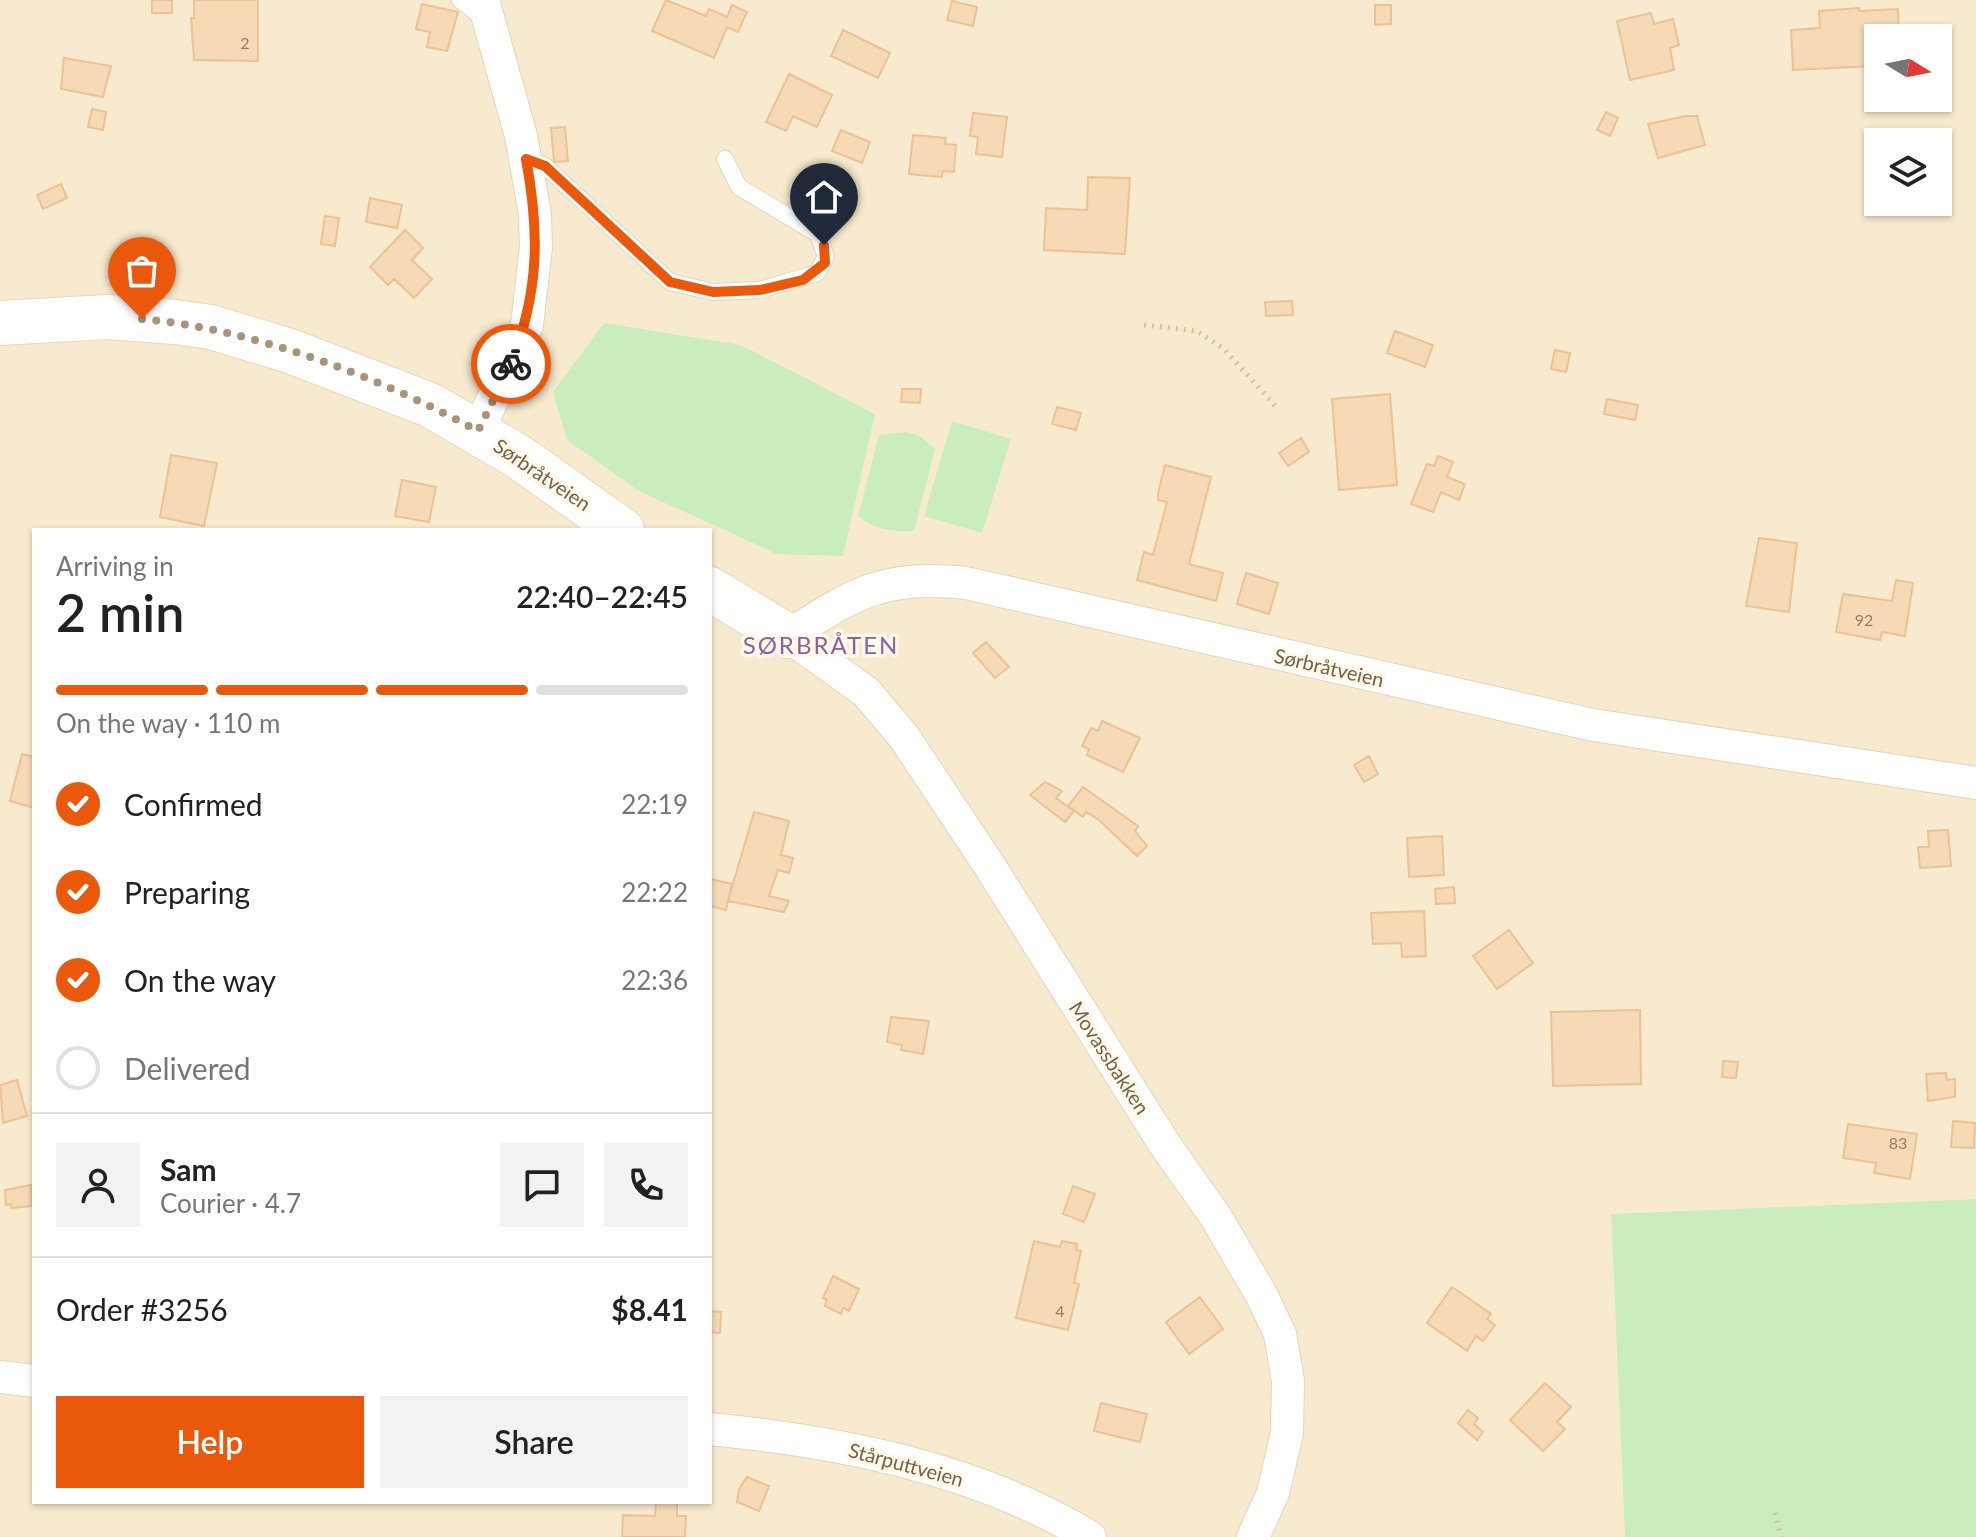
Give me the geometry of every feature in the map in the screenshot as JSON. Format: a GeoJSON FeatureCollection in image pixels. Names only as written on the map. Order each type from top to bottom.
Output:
{"type":"FeatureCollection","features":[{"type":"Feature","properties":{"kind":"street"},"geometry":{"type":"LineString","coordinates":[[476,6],[526,159],[535,214],[534,288],[527,325],[478,431]]}},
{"type":"Feature","properties":{"kind":"street","name":"Sørbråtveien"},"geometry":{"type":"LineString","coordinates":[[0,323],[108,317],[211,327],[290,351],[430,405],[478,431],[619,528]]}},
{"type":"Feature","properties":{"kind":"street","name":"Sørbråtveien"},"geometry":{"type":"LineString","coordinates":[[788,636],[847,597],[879,585],[934,580],[966,583],[1593,725],[1976,783]]}},
{"type":"Feature","properties":{"kind":"street"},"geometry":{"type":"LineString","coordinates":[[712,590],[788,636]]}},
{"type":"Feature","properties":{"kind":"street","name":"Movassbakken"},"geometry":{"type":"LineString","coordinates":[[788,636],[866,692],[904,737],[991,868],[1165,1145],[1216,1217],[1262,1296],[1280,1334],[1288,1381],[1287,1433],[1273,1493],[1253,1537]]}},
{"type":"Feature","properties":{"kind":"street"},"geometry":{"type":"LineString","coordinates":[[0,1377],[32,1381]]}},
{"type":"Feature","properties":{"kind":"street","name":"Stårputtveien"},"geometry":{"type":"LineString","coordinates":[[712,1429],[825,1444],[956,1477],[1042,1511],[1090,1537]]}},
{"type":"Feature","properties":{"kind":"lane"},"geometry":{"type":"LineString","coordinates":[[526,159],[545,166],[670,282],[713,292],[738,292],[784,286],[817,273],[826,257],[818,234],[739,187],[725,159]]}},
{"type":"Feature","properties":{"kind":"path"},"geometry":{"type":"LineString","coordinates":[[1144,325],[1197,331],[1224,349],[1278,409]]}},
{"type":"Feature","properties":{"kind":"path"},"geometry":{"type":"LineString","coordinates":[[1775,1513],[1781,1537]]}},
{"type":"Feature","properties":{"kind":"shaded area"},"geometry":{"type":"Polygon","coordinates":[[[0,0],[1976,0],[1976,1199],[1611,1214],[1625,1537],[0,1537],[0,0]]]}},
{"type":"Feature","properties":{"kind":"green space"},"geometry":{"type":"Polygon","coordinates":[[[604,323],[741,345],[875,414],[843,556],[777,554],[639,491],[567,440],[553,392],[604,323]]]}},
{"type":"Feature","properties":{"kind":"green space"},"geometry":{"type":"Polygon","coordinates":[[[952,421],[1011,439],[982,533],[924,516],[952,421]]]}},
{"type":"Feature","properties":{"kind":"green space"},"geometry":{"type":"Polygon","coordinates":[[[905,432],[920,436],[935,449],[914,531],[884,529],[858,516],[879,435],[905,432]]]}},
{"type":"Feature","properties":{"kind":"green space"},"geometry":{"type":"Polygon","coordinates":[[[1976,1199],[1976,1537],[1625,1537],[1611,1214],[1976,1199]]]}},
{"type":"Feature","properties":{"kind":"building"},"geometry":{"type":"Polygon","coordinates":[[[152,0],[172,0],[172,13],[152,13],[152,0]]]}},
{"type":"Feature","properties":{"kind":"building"},"geometry":{"type":"Polygon","coordinates":[[[194,0],[258,0],[258,61],[194,60],[191,18],[194,18],[194,0]]]}},
{"type":"Feature","properties":{"kind":"building"},"geometry":{"type":"Polygon","coordinates":[[[666,0],[706,16],[709,9],[727,17],[732,5],[747,12],[738,32],[727,27],[714,58],[652,31],[666,0]]]}},
{"type":"Feature","properties":{"kind":"building"},"geometry":{"type":"Polygon","coordinates":[[[952,1],[977,7],[973,26],[947,20],[952,1]]]}},
{"type":"Feature","properties":{"kind":"building"},"geometry":{"type":"Polygon","coordinates":[[[422,4],[458,12],[447,51],[427,47],[430,32],[416,29],[422,4]]]}},
{"type":"Feature","properties":{"kind":"building"},"geometry":{"type":"Polygon","coordinates":[[[1375,5],[1391,5],[1391,24],[1375,25],[1375,5]]]}},
{"type":"Feature","properties":{"kind":"building"},"geometry":{"type":"Polygon","coordinates":[[[1898,9],[1899,24],[1864,24],[1864,66],[1793,70],[1791,30],[1820,28],[1819,11],[1898,9]]]}},
{"type":"Feature","properties":{"kind":"building"},"geometry":{"type":"Polygon","coordinates":[[[1651,13],[1654,24],[1673,19],[1679,45],[1670,48],[1674,70],[1630,80],[1617,21],[1651,13]]]}},
{"type":"Feature","properties":{"kind":"building"},"geometry":{"type":"Polygon","coordinates":[[[843,30],[890,53],[878,78],[831,56],[843,30]]]}},
{"type":"Feature","properties":{"kind":"building"},"geometry":{"type":"Polygon","coordinates":[[[64,58],[111,66],[103,97],[61,89],[64,58]]]}},
{"type":"Feature","properties":{"kind":"building"},"geometry":{"type":"Polygon","coordinates":[[[789,74],[832,95],[817,127],[793,116],[786,131],[766,122],[789,74]]]}},
{"type":"Feature","properties":{"kind":"building"},"geometry":{"type":"Polygon","coordinates":[[[92,109],[106,112],[103,130],[88,127],[92,109]]]}},
{"type":"Feature","properties":{"kind":"building"},"geometry":{"type":"Polygon","coordinates":[[[1606,112],[1618,118],[1610,136],[1597,130],[1606,112]]]}},
{"type":"Feature","properties":{"kind":"building"},"geometry":{"type":"Polygon","coordinates":[[[973,113],[1007,117],[1002,157],[976,154],[978,137],[970,136],[973,113]]]}},
{"type":"Feature","properties":{"kind":"building"},"geometry":{"type":"Polygon","coordinates":[[[1697,116],[1705,145],[1658,158],[1648,124],[1697,116]]]}},
{"type":"Feature","properties":{"kind":"building"},"geometry":{"type":"Polygon","coordinates":[[[565,127],[568,161],[554,162],[551,128],[565,127]]]}},
{"type":"Feature","properties":{"kind":"building"},"geometry":{"type":"Polygon","coordinates":[[[841,130],[870,142],[862,163],[832,151],[841,130]]]}},
{"type":"Feature","properties":{"kind":"building"},"geometry":{"type":"Polygon","coordinates":[[[913,135],[946,138],[945,144],[956,145],[954,172],[943,171],[942,177],[909,174],[913,135]]]}},
{"type":"Feature","properties":{"kind":"building"},"geometry":{"type":"Polygon","coordinates":[[[1088,177],[1130,178],[1125,254],[1044,250],[1046,208],[1087,210],[1088,177]]]}},
{"type":"Feature","properties":{"kind":"building"},"geometry":{"type":"Polygon","coordinates":[[[61,184],[67,198],[43,209],[37,195],[61,184]]]}},
{"type":"Feature","properties":{"kind":"building"},"geometry":{"type":"Polygon","coordinates":[[[370,198],[402,205],[397,228],[366,222],[370,198]]]}},
{"type":"Feature","properties":{"kind":"building"},"geometry":{"type":"Polygon","coordinates":[[[325,216],[339,218],[335,246],[321,244],[325,216]]]}},
{"type":"Feature","properties":{"kind":"building"},"geometry":{"type":"Polygon","coordinates":[[[405,230],[423,248],[412,260],[432,279],[414,298],[394,279],[388,285],[370,267],[405,230]]]}},
{"type":"Feature","properties":{"kind":"building"},"geometry":{"type":"Polygon","coordinates":[[[1292,301],[1293,315],[1266,316],[1265,302],[1292,301]]]}},
{"type":"Feature","properties":{"kind":"building"},"geometry":{"type":"Polygon","coordinates":[[[1395,331],[1433,345],[1425,367],[1387,353],[1395,331]]]}},
{"type":"Feature","properties":{"kind":"building"},"geometry":{"type":"Polygon","coordinates":[[[1555,350],[1570,353],[1566,372],[1551,369],[1555,350]]]}},
{"type":"Feature","properties":{"kind":"building"},"geometry":{"type":"Polygon","coordinates":[[[902,389],[921,389],[920,403],[901,402],[902,389]]]}},
{"type":"Feature","properties":{"kind":"building"},"geometry":{"type":"Polygon","coordinates":[[[1390,394],[1397,485],[1339,490],[1332,399],[1390,394]]]}},
{"type":"Feature","properties":{"kind":"building"},"geometry":{"type":"Polygon","coordinates":[[[1607,399],[1638,405],[1635,420],[1604,414],[1607,399]]]}},
{"type":"Feature","properties":{"kind":"building"},"geometry":{"type":"Polygon","coordinates":[[[1057,407],[1081,413],[1076,430],[1052,424],[1057,407]]]}},
{"type":"Feature","properties":{"kind":"building"},"geometry":{"type":"Polygon","coordinates":[[[1301,438],[1309,452],[1288,466],[1279,453],[1301,438]]]}},
{"type":"Feature","properties":{"kind":"building"},"geometry":{"type":"Polygon","coordinates":[[[171,455],[217,463],[204,526],[160,517],[171,455]]]}},
{"type":"Feature","properties":{"kind":"building"},"geometry":{"type":"Polygon","coordinates":[[[1438,456],[1453,462],[1447,477],[1465,484],[1459,500],[1441,492],[1433,512],[1411,504],[1427,464],[1434,466],[1438,456]]]}},
{"type":"Feature","properties":{"kind":"building"},"geometry":{"type":"Polygon","coordinates":[[[1165,465],[1211,477],[1189,564],[1223,573],[1216,601],[1137,580],[1144,552],[1153,555],[1167,502],[1158,500],[1165,465]]]}},
{"type":"Feature","properties":{"kind":"building"},"geometry":{"type":"Polygon","coordinates":[[[402,480],[436,487],[429,522],[395,516],[402,480]]]}},
{"type":"Feature","properties":{"kind":"building"},"geometry":{"type":"Polygon","coordinates":[[[1759,538],[1797,543],[1789,612],[1746,606],[1759,538]]]}},
{"type":"Feature","properties":{"kind":"building"},"geometry":{"type":"Polygon","coordinates":[[[1246,573],[1278,583],[1269,614],[1237,604],[1246,573]]]}},
{"type":"Feature","properties":{"kind":"building"},"geometry":{"type":"Polygon","coordinates":[[[1896,580],[1913,583],[1905,636],[1882,632],[1880,640],[1836,632],[1843,594],[1892,601],[1896,580]]]}},
{"type":"Feature","properties":{"kind":"building"},"geometry":{"type":"Polygon","coordinates":[[[986,642],[1009,667],[995,678],[973,653],[986,642]]]}},
{"type":"Feature","properties":{"kind":"building"},"geometry":{"type":"Polygon","coordinates":[[[1102,721],[1140,738],[1123,772],[1087,755],[1089,749],[1082,746],[1091,728],[1098,731],[1102,721]]]}},
{"type":"Feature","properties":{"kind":"building"},"geometry":{"type":"Polygon","coordinates":[[[22,754],[32,756],[32,807],[10,801],[22,754]]]}},
{"type":"Feature","properties":{"kind":"building"},"geometry":{"type":"Polygon","coordinates":[[[1369,756],[1378,774],[1364,782],[1354,765],[1369,756]]]}},
{"type":"Feature","properties":{"kind":"building"},"geometry":{"type":"Polygon","coordinates":[[[1045,782],[1062,791],[1056,798],[1074,811],[1065,822],[1030,795],[1045,782]]]}},
{"type":"Feature","properties":{"kind":"building"},"geometry":{"type":"Polygon","coordinates":[[[1083,787],[1138,826],[1135,831],[1147,846],[1137,856],[1099,820],[1086,812],[1083,817],[1068,806],[1083,787]]]}},
{"type":"Feature","properties":{"kind":"building"},"geometry":{"type":"Polygon","coordinates":[[[754,812],[789,821],[781,855],[793,858],[789,873],[778,870],[769,896],[789,901],[784,912],[728,901],[754,812]]]}},
{"type":"Feature","properties":{"kind":"building"},"geometry":{"type":"Polygon","coordinates":[[[1948,830],[1951,866],[1920,868],[1918,847],[1929,847],[1928,831],[1948,830]]]}},
{"type":"Feature","properties":{"kind":"building"},"geometry":{"type":"Polygon","coordinates":[[[1442,836],[1444,875],[1409,877],[1407,838],[1442,836]]]}},
{"type":"Feature","properties":{"kind":"building"},"geometry":{"type":"Polygon","coordinates":[[[712,879],[732,884],[726,910],[712,906],[712,879]]]}},
{"type":"Feature","properties":{"kind":"building"},"geometry":{"type":"Polygon","coordinates":[[[1454,887],[1455,903],[1436,904],[1435,889],[1454,887]]]}},
{"type":"Feature","properties":{"kind":"building"},"geometry":{"type":"Polygon","coordinates":[[[1424,911],[1426,956],[1402,957],[1401,943],[1373,944],[1371,913],[1424,911]]]}},
{"type":"Feature","properties":{"kind":"building"},"geometry":{"type":"Polygon","coordinates":[[[1509,930],[1533,963],[1497,989],[1473,956],[1509,930]]]}},
{"type":"Feature","properties":{"kind":"building"},"geometry":{"type":"Polygon","coordinates":[[[1640,1010],[1641,1084],[1553,1086],[1551,1012],[1640,1010]]]}},
{"type":"Feature","properties":{"kind":"building"},"geometry":{"type":"Polygon","coordinates":[[[891,1017],[929,1021],[923,1054],[901,1050],[902,1045],[887,1042],[891,1017]]]}},
{"type":"Feature","properties":{"kind":"building"},"geometry":{"type":"Polygon","coordinates":[[[1723,1061],[1738,1062],[1736,1078],[1722,1077],[1723,1061]]]}},
{"type":"Feature","properties":{"kind":"building"},"geometry":{"type":"Polygon","coordinates":[[[1946,1073],[1947,1080],[1955,1079],[1955,1097],[1928,1101],[1926,1074],[1946,1073]]]}},
{"type":"Feature","properties":{"kind":"building"},"geometry":{"type":"Polygon","coordinates":[[[17,1080],[27,1116],[3,1123],[0,1085],[17,1080]]]}},
{"type":"Feature","properties":{"kind":"building"},"geometry":{"type":"Polygon","coordinates":[[[1953,1121],[1975,1123],[1974,1148],[1951,1147],[1953,1121]]]}},
{"type":"Feature","properties":{"kind":"building"},"geometry":{"type":"Polygon","coordinates":[[[1848,1124],[1917,1134],[1910,1179],[1874,1173],[1876,1163],[1843,1158],[1848,1124]]]}},
{"type":"Feature","properties":{"kind":"building"},"geometry":{"type":"Polygon","coordinates":[[[31,1185],[32,1206],[11,1208],[11,1204],[6,1205],[5,1190],[31,1185]]]}},
{"type":"Feature","properties":{"kind":"building"},"geometry":{"type":"Polygon","coordinates":[[[1073,1186],[1095,1194],[1084,1222],[1063,1214],[1073,1186]]]}},
{"type":"Feature","properties":{"kind":"building"},"geometry":{"type":"Polygon","coordinates":[[[1034,1241],[1060,1247],[1062,1241],[1077,1244],[1076,1250],[1081,1251],[1074,1283],[1079,1284],[1068,1330],[1016,1318],[1034,1241]]]}},
{"type":"Feature","properties":{"kind":"building"},"geometry":{"type":"Polygon","coordinates":[[[833,1276],[859,1289],[849,1311],[843,1308],[841,1314],[825,1306],[827,1300],[823,1298],[833,1276]]]}},
{"type":"Feature","properties":{"kind":"building"},"geometry":{"type":"Polygon","coordinates":[[[1452,1287],[1491,1314],[1487,1319],[1495,1325],[1483,1341],[1476,1336],[1467,1351],[1427,1323],[1452,1287]]]}},
{"type":"Feature","properties":{"kind":"building"},"geometry":{"type":"Polygon","coordinates":[[[1200,1297],[1223,1329],[1189,1354],[1166,1322],[1200,1297]]]}},
{"type":"Feature","properties":{"kind":"building"},"geometry":{"type":"Polygon","coordinates":[[[712,1311],[721,1312],[720,1333],[712,1332],[712,1311]]]}},
{"type":"Feature","properties":{"kind":"building"},"geometry":{"type":"Polygon","coordinates":[[[1545,1383],[1571,1407],[1557,1422],[1565,1429],[1543,1451],[1510,1420],[1545,1383]]]}},
{"type":"Feature","properties":{"kind":"building"},"geometry":{"type":"Polygon","coordinates":[[[1101,1403],[1147,1414],[1140,1442],[1094,1431],[1101,1403]]]}},
{"type":"Feature","properties":{"kind":"building"},"geometry":{"type":"Polygon","coordinates":[[[1468,1410],[1478,1418],[1474,1424],[1483,1432],[1477,1440],[1458,1423],[1468,1410]]]}},
{"type":"Feature","properties":{"kind":"building"},"geometry":{"type":"Polygon","coordinates":[[[747,1477],[769,1486],[759,1511],[737,1502],[739,1489],[747,1477]]]}},
{"type":"Feature","properties":{"kind":"building"},"geometry":{"type":"Polygon","coordinates":[[[656,1504],[677,1504],[677,1516],[686,1516],[685,1537],[622,1537],[623,1515],[655,1516],[656,1504]]]}},
{"type":"Feature","properties":{"kind":"way so far"},"geometry":{"type":"LineString","coordinates":[[142,319],[211,327],[290,351],[430,405],[478,431],[511,364]]}},
{"type":"Feature","properties":{"kind":"district","name":"SØRBRÅTEN"},"geometry":{"type":"Point","coordinates":[821,646]}},
{"type":"Feature","properties":{"kind":"route"},"geometry":{"type":"LineString","coordinates":[[511,364],[527,325],[534,288],[535,214],[526,159],[545,166],[670,282],[713,292],[784,286],[817,273],[825,263],[824,245]]}}]}
